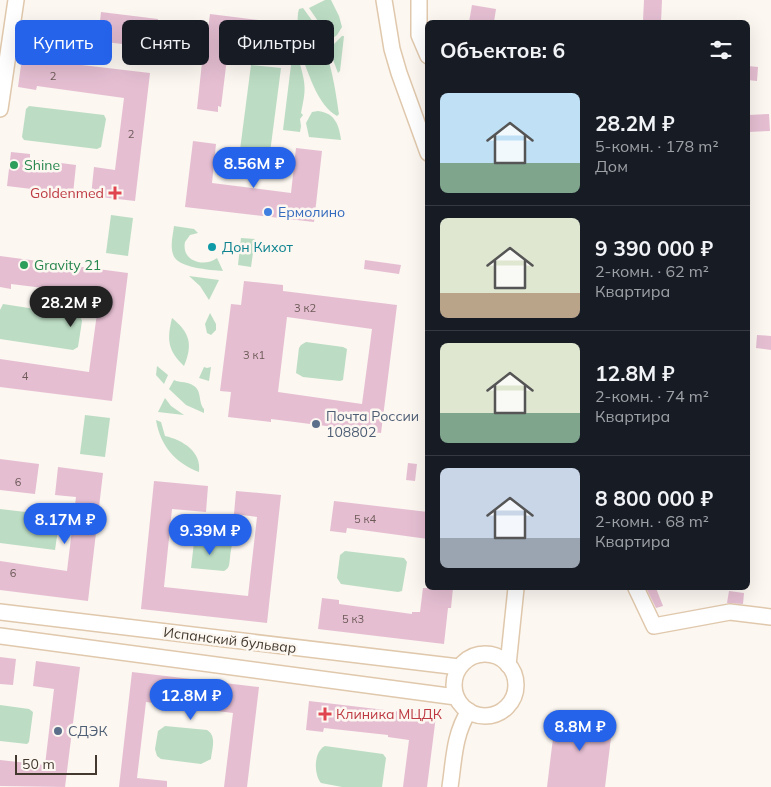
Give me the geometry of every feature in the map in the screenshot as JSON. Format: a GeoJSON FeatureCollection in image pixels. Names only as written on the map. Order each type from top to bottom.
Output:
{"type":"FeatureCollection","features":[{"type":"Feature","properties":{"kind":"street"},"geometry":{"type":"LineString","coordinates":[[0,109],[16,0]]}},
{"type":"Feature","properties":{"kind":"street"},"geometry":{"type":"LineString","coordinates":[[384,0],[396,65],[425,145]]}},
{"type":"Feature","properties":{"kind":"street"},"geometry":{"type":"LineString","coordinates":[[419,0],[419,35],[425,49]]}},
{"type":"Feature","properties":{"kind":"street"},"geometry":{"type":"LineString","coordinates":[[508,665],[516,590]]}},
{"type":"Feature","properties":{"kind":"street"},"geometry":{"type":"LineString","coordinates":[[637,590],[654,626],[730,612],[771,617]]}},
{"type":"Feature","properties":{"kind":"street","name":"Испанский бульвар"},"geometry":{"type":"LineString","coordinates":[[0,612],[459,667]]}},
{"type":"Feature","properties":{"kind":"street","name":"Испанский бульвар"},"geometry":{"type":"LineString","coordinates":[[0,636],[456,697]]}},
{"type":"Feature","properties":{"kind":"street"},"geometry":{"type":"LineString","coordinates":[[483,654],[501,658],[508,665],[514,674],[514,695],[500,711],[490,715],[479,715],[461,705],[456,697],[454,686],[455,676],[459,667],[473,656],[483,654]]}},
{"type":"Feature","properties":{"kind":"street"},"geometry":{"type":"LineString","coordinates":[[450,787],[458,732],[469,711]]}},
{"type":"Feature","properties":{"kind":"green space"},"geometry":{"type":"Polygon","coordinates":[[[325,0],[331,0],[342,27],[337,35],[334,37],[334,20],[317,20],[309,8],[325,0]]]}},
{"type":"Feature","properties":{"kind":"green space"},"geometry":{"type":"Polygon","coordinates":[[[303,8],[312,20],[298,20],[299,9],[303,8]]]}},
{"type":"Feature","properties":{"kind":"green space"},"geometry":{"type":"Polygon","coordinates":[[[344,36],[340,71],[338,73],[334,62],[334,44],[344,36]]]}},
{"type":"Feature","properties":{"kind":"green space"},"geometry":{"type":"Polygon","coordinates":[[[251,65],[281,68],[267,176],[237,173],[251,65]]]}},
{"type":"Feature","properties":{"kind":"green space"},"geometry":{"type":"Polygon","coordinates":[[[291,65],[300,65],[304,93],[300,132],[283,130],[291,65]]]}},
{"type":"Feature","properties":{"kind":"green space"},"geometry":{"type":"Polygon","coordinates":[[[305,65],[329,65],[339,114],[337,116],[325,105],[305,65]]]}},
{"type":"Feature","properties":{"kind":"green space"},"geometry":{"type":"Polygon","coordinates":[[[29,106],[104,115],[106,119],[101,147],[97,149],[24,140],[22,137],[26,109],[29,106]]]}},
{"type":"Feature","properties":{"kind":"green space"},"geometry":{"type":"Polygon","coordinates":[[[318,111],[332,117],[339,129],[341,140],[309,137],[306,123],[312,112],[318,111]]]}},
{"type":"Feature","properties":{"kind":"green space"},"geometry":{"type":"Polygon","coordinates":[[[111,215],[133,218],[128,256],[106,253],[111,215]]]}},
{"type":"Feature","properties":{"kind":"green space"},"geometry":{"type":"Polygon","coordinates":[[[174,226],[194,229],[198,233],[190,235],[185,242],[186,254],[190,258],[195,261],[206,262],[217,258],[223,271],[187,265],[176,259],[172,247],[174,226]]]}},
{"type":"Feature","properties":{"kind":"green space"},"geometry":{"type":"Polygon","coordinates":[[[241,238],[255,239],[251,267],[238,265],[241,238]]]}},
{"type":"Feature","properties":{"kind":"green space"},"geometry":{"type":"Polygon","coordinates":[[[189,276],[219,280],[209,300],[200,286],[189,276]]]}},
{"type":"Feature","properties":{"kind":"green space"},"geometry":{"type":"Polygon","coordinates":[[[3,304],[80,316],[82,321],[78,347],[73,350],[0,339],[0,310],[3,304]]]}},
{"type":"Feature","properties":{"kind":"green space"},"geometry":{"type":"Polygon","coordinates":[[[210,313],[216,324],[216,330],[211,335],[207,333],[205,324],[210,313]]]}},
{"type":"Feature","properties":{"kind":"green space"},"geometry":{"type":"Polygon","coordinates":[[[172,318],[183,329],[188,339],[189,345],[184,366],[171,349],[169,332],[172,318]]]}},
{"type":"Feature","properties":{"kind":"green space"},"geometry":{"type":"Polygon","coordinates":[[[306,342],[347,349],[343,380],[303,377],[296,373],[299,348],[306,342]]]}},
{"type":"Feature","properties":{"kind":"green space"},"geometry":{"type":"Polygon","coordinates":[[[157,366],[168,375],[164,384],[156,375],[157,366]]]}},
{"type":"Feature","properties":{"kind":"green space"},"geometry":{"type":"Polygon","coordinates":[[[204,367],[211,367],[209,381],[199,378],[204,367]]]}},
{"type":"Feature","properties":{"kind":"green space"},"geometry":{"type":"Polygon","coordinates":[[[174,380],[192,384],[196,388],[204,413],[186,405],[169,389],[174,380]]]}},
{"type":"Feature","properties":{"kind":"green space"},"geometry":{"type":"Polygon","coordinates":[[[165,398],[171,406],[184,415],[158,412],[165,398]]]}},
{"type":"Feature","properties":{"kind":"green space"},"geometry":{"type":"Polygon","coordinates":[[[85,415],[110,418],[105,457],[80,454],[85,415]]]}},
{"type":"Feature","properties":{"kind":"green space"},"geometry":{"type":"Polygon","coordinates":[[[156,420],[161,422],[165,436],[178,440],[190,448],[197,458],[199,472],[183,464],[170,452],[161,437],[156,420]]]}},
{"type":"Feature","properties":{"kind":"green space"},"geometry":{"type":"Polygon","coordinates":[[[0,509],[60,516],[55,550],[0,543],[0,509]]]}},
{"type":"Feature","properties":{"kind":"green space"},"geometry":{"type":"Polygon","coordinates":[[[196,525],[223,529],[230,536],[232,546],[229,566],[226,570],[191,568],[196,525]]]}},
{"type":"Feature","properties":{"kind":"green space"},"geometry":{"type":"Polygon","coordinates":[[[345,551],[404,558],[407,562],[402,591],[341,584],[337,578],[340,555],[345,551]]]}},
{"type":"Feature","properties":{"kind":"green space"},"geometry":{"type":"Polygon","coordinates":[[[0,705],[29,709],[33,712],[29,742],[27,744],[0,741],[0,705]]]}},
{"type":"Feature","properties":{"kind":"green space"},"geometry":{"type":"Polygon","coordinates":[[[165,726],[207,730],[213,739],[211,759],[201,764],[161,759],[157,756],[155,749],[158,731],[165,726]]]}},
{"type":"Feature","properties":{"kind":"green space"},"geometry":{"type":"Polygon","coordinates":[[[325,746],[383,754],[386,758],[382,787],[342,787],[321,783],[317,775],[316,764],[318,753],[325,746]]]}},
{"type":"Feature","properties":{"kind":"building"},"geometry":{"type":"Polygon","coordinates":[[[644,0],[662,0],[661,20],[643,20],[644,0]]]}},
{"type":"Feature","properties":{"kind":"building"},"geometry":{"type":"Polygon","coordinates":[[[472,5],[496,9],[494,20],[469,20],[472,5]]]}},
{"type":"Feature","properties":{"kind":"building"},"geometry":{"type":"Polygon","coordinates":[[[101,12],[158,19],[122,20],[122,44],[112,43],[112,20],[100,20],[101,12]]]}},
{"type":"Feature","properties":{"kind":"building"},"geometry":{"type":"Polygon","coordinates":[[[210,14],[259,20],[219,20],[219,65],[226,65],[221,107],[218,106],[218,112],[197,109],[202,65],[209,65],[210,14]]]}},
{"type":"Feature","properties":{"kind":"building"},"geometry":{"type":"Polygon","coordinates":[[[21,65],[82,65],[150,73],[135,201],[91,196],[94,167],[115,170],[124,98],[37,86],[36,90],[18,87],[21,65]]]}},
{"type":"Feature","properties":{"kind":"building"},"geometry":{"type":"Polygon","coordinates":[[[750,66],[758,67],[757,81],[750,80],[750,66]]]}},
{"type":"Feature","properties":{"kind":"building"},"geometry":{"type":"Polygon","coordinates":[[[769,114],[770,131],[750,132],[750,115],[769,114]]]}},
{"type":"Feature","properties":{"kind":"building"},"geometry":{"type":"Polygon","coordinates":[[[193,141],[216,144],[212,183],[291,193],[296,148],[322,151],[314,222],[185,207],[193,141]]]}},
{"type":"Feature","properties":{"kind":"building"},"geometry":{"type":"Polygon","coordinates":[[[11,152],[30,154],[30,159],[76,165],[73,194],[7,186],[11,152]]]}},
{"type":"Feature","properties":{"kind":"building"},"geometry":{"type":"Polygon","coordinates":[[[0,256],[128,273],[112,401],[0,387],[0,359],[89,372],[99,299],[75,296],[76,292],[11,284],[11,289],[0,287],[0,256]]]}},
{"type":"Feature","properties":{"kind":"building"},"geometry":{"type":"Polygon","coordinates":[[[365,260],[401,265],[399,274],[364,269],[365,260]]]}},
{"type":"Feature","properties":{"kind":"building"},"geometry":{"type":"Polygon","coordinates":[[[244,281],[283,285],[283,291],[397,305],[381,433],[271,419],[271,422],[228,417],[231,392],[220,391],[231,304],[241,305],[244,281]],[[287,317],[278,392],[362,404],[372,329],[287,317]]]}},
{"type":"Feature","properties":{"kind":"building"},"geometry":{"type":"Polygon","coordinates":[[[757,335],[771,336],[771,350],[756,348],[757,335]]]}},
{"type":"Feature","properties":{"kind":"building"},"geometry":{"type":"Polygon","coordinates":[[[0,459],[39,464],[35,494],[0,490],[0,459]]]}},
{"type":"Feature","properties":{"kind":"building"},"geometry":{"type":"Polygon","coordinates":[[[408,463],[417,464],[415,481],[406,480],[408,463]]]}},
{"type":"Feature","properties":{"kind":"building"},"geometry":{"type":"Polygon","coordinates":[[[58,467],[103,473],[88,601],[0,590],[0,561],[67,571],[76,497],[55,495],[58,467]]]}},
{"type":"Feature","properties":{"kind":"building"},"geometry":{"type":"Polygon","coordinates":[[[154,481],[208,486],[206,512],[172,509],[164,587],[248,596],[257,517],[234,514],[236,491],[281,495],[267,623],[141,609],[154,481]]]}},
{"type":"Feature","properties":{"kind":"building"},"geometry":{"type":"Polygon","coordinates":[[[334,501],[425,512],[425,539],[347,528],[346,533],[330,531],[334,501]]]}},
{"type":"Feature","properties":{"kind":"building"},"geometry":{"type":"Polygon","coordinates":[[[423,588],[425,590],[453,590],[451,608],[448,608],[444,644],[318,629],[322,598],[339,600],[339,604],[412,614],[412,612],[420,612],[423,588]]]}},
{"type":"Feature","properties":{"kind":"building"},"geometry":{"type":"Polygon","coordinates":[[[647,590],[657,590],[663,606],[656,608],[647,590]]]}},
{"type":"Feature","properties":{"kind":"building"},"geometry":{"type":"Polygon","coordinates":[[[729,591],[744,593],[743,604],[727,603],[729,591]]]}},
{"type":"Feature","properties":{"kind":"building"},"geometry":{"type":"Polygon","coordinates":[[[0,657],[16,659],[13,685],[0,684],[0,657]]]}},
{"type":"Feature","properties":{"kind":"building"},"geometry":{"type":"Polygon","coordinates":[[[36,661],[80,667],[65,787],[0,786],[0,760],[45,765],[54,689],[33,686],[36,661]]]}},
{"type":"Feature","properties":{"kind":"building"},"geometry":{"type":"Polygon","coordinates":[[[132,672],[259,687],[247,787],[224,787],[233,713],[146,702],[137,778],[167,781],[167,787],[119,787],[132,672]]]}},
{"type":"Feature","properties":{"kind":"building"},"geometry":{"type":"Polygon","coordinates":[[[309,701],[436,716],[427,787],[403,787],[409,740],[388,737],[388,735],[324,728],[323,732],[306,730],[309,701]]]}},
{"type":"Feature","properties":{"kind":"building"},"geometry":{"type":"Polygon","coordinates":[[[556,714],[613,721],[605,787],[547,787],[556,714]]]}},
{"type":"Feature","properties":{"kind":"place","name":"Shine"},"geometry":{"type":"Point","coordinates":[14,165]}},
{"type":"Feature","properties":{"kind":"place","name":"Goldenmed"},"geometry":{"type":"Point","coordinates":[115,193]}},
{"type":"Feature","properties":{"kind":"place","name":"Ермолино"},"geometry":{"type":"Point","coordinates":[268,212]}},
{"type":"Feature","properties":{"kind":"place","name":"Дон Кихот"},"geometry":{"type":"Point","coordinates":[212,247]}},
{"type":"Feature","properties":{"kind":"place","name":"Gravity 21"},"geometry":{"type":"Point","coordinates":[24,265]}},
{"type":"Feature","properties":{"kind":"place","name":"Почта России 108802"},"geometry":{"type":"Point","coordinates":[316,424]}},
{"type":"Feature","properties":{"kind":"place","name":"Клиника МЦДК"},"geometry":{"type":"Point","coordinates":[325,714]}},
{"type":"Feature","properties":{"kind":"place","name":"СДЭК"},"geometry":{"type":"Point","coordinates":[58,731]}}]}
